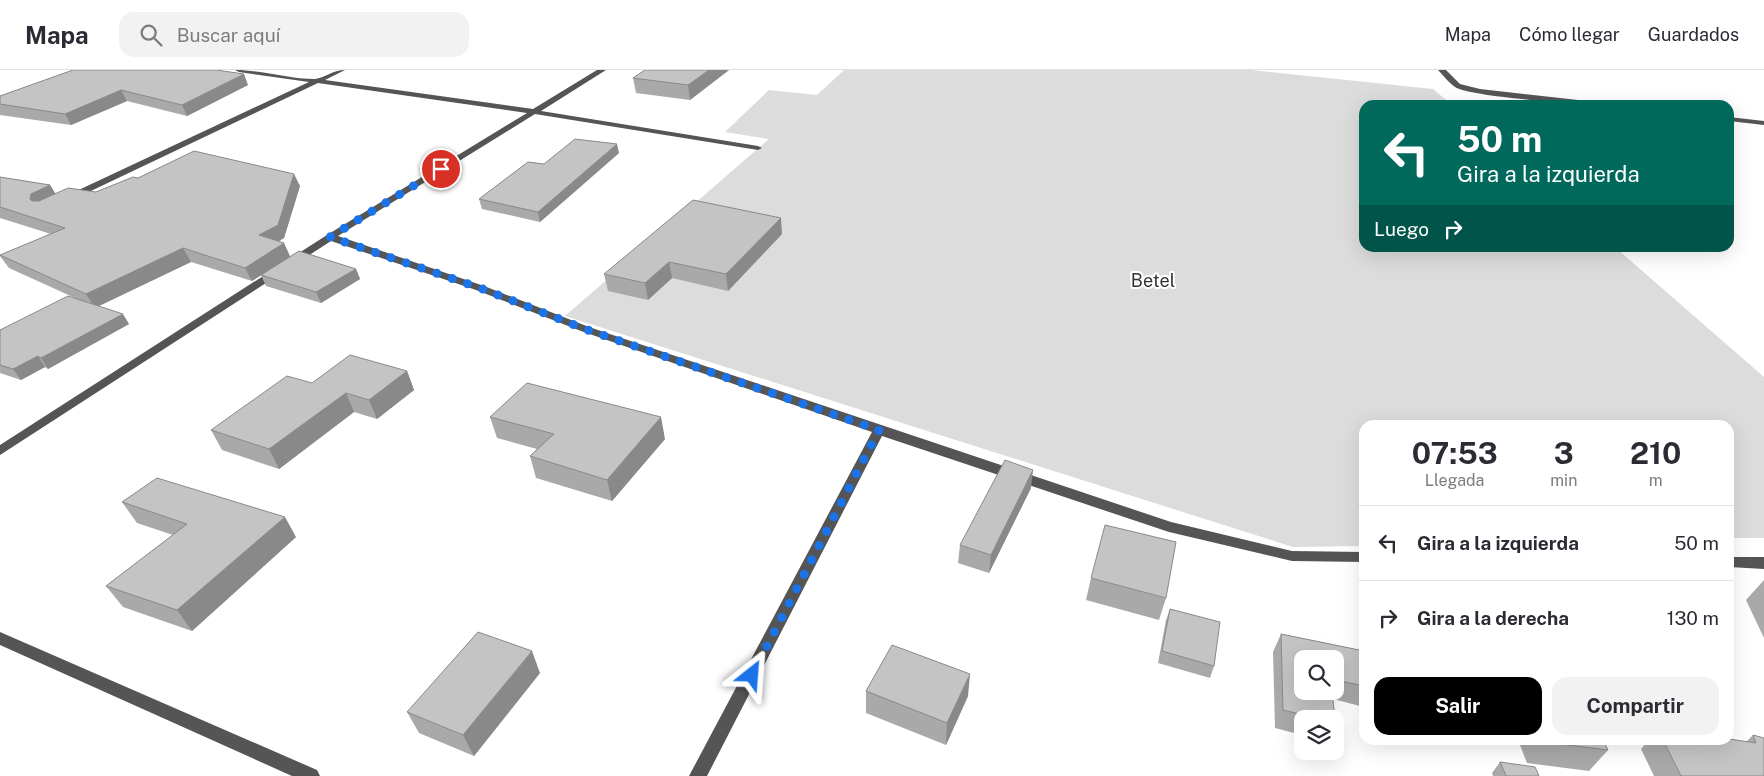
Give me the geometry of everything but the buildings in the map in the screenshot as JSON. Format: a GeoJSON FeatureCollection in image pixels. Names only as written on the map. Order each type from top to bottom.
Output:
{"type":"FeatureCollection","features":[{"type":"Feature","properties":{"kind":"street"},"geometry":{"type":"LineString","coordinates":[[239,70],[536,112],[758,148]]}},
{"type":"Feature","properties":{"kind":"street"},"geometry":{"type":"LineString","coordinates":[[61,202],[341,70]]}},
{"type":"Feature","properties":{"kind":"street"},"geometry":{"type":"LineString","coordinates":[[0,451],[330,237],[602,70]]}},
{"type":"Feature","properties":{"kind":"street"},"geometry":{"type":"LineString","coordinates":[[1442,70],[1458,86],[1480,91],[1560,100]]}},
{"type":"Feature","properties":{"kind":"street"},"geometry":{"type":"LineString","coordinates":[[1734,120],[1764,123]]}},
{"type":"Feature","properties":{"kind":"street"},"geometry":{"type":"LineString","coordinates":[[330,237],[480,288],[585,329],[1170,527],[1292,556],[1359,557]]}},
{"type":"Feature","properties":{"kind":"street"},"geometry":{"type":"LineString","coordinates":[[698,776],[879,430]]}},
{"type":"Feature","properties":{"kind":"street"},"geometry":{"type":"LineString","coordinates":[[1734,562],[1764,563]]}},
{"type":"Feature","properties":{"kind":"street"},"geometry":{"type":"LineString","coordinates":[[0,638],[310,776]]}},
{"type":"Feature","properties":{"kind":"green space","name":"Betel"},"geometry":{"type":"Polygon","coordinates":[[[844,70],[1251,70],[1433,89],[1446,100],[1359,100],[1359,252],[1621,252],[1764,377],[1764,538],[1734,538],[1734,420],[1359,420],[1359,546],[1293,547],[565,316],[769,139],[725,132],[769,90],[817,95],[844,70]]]}},
{"type":"Feature","properties":{"kind":"route"},"geometry":{"type":"LineString","coordinates":[[441,169],[330,237],[480,288],[585,329],[879,430],[752,675]]}}]}
